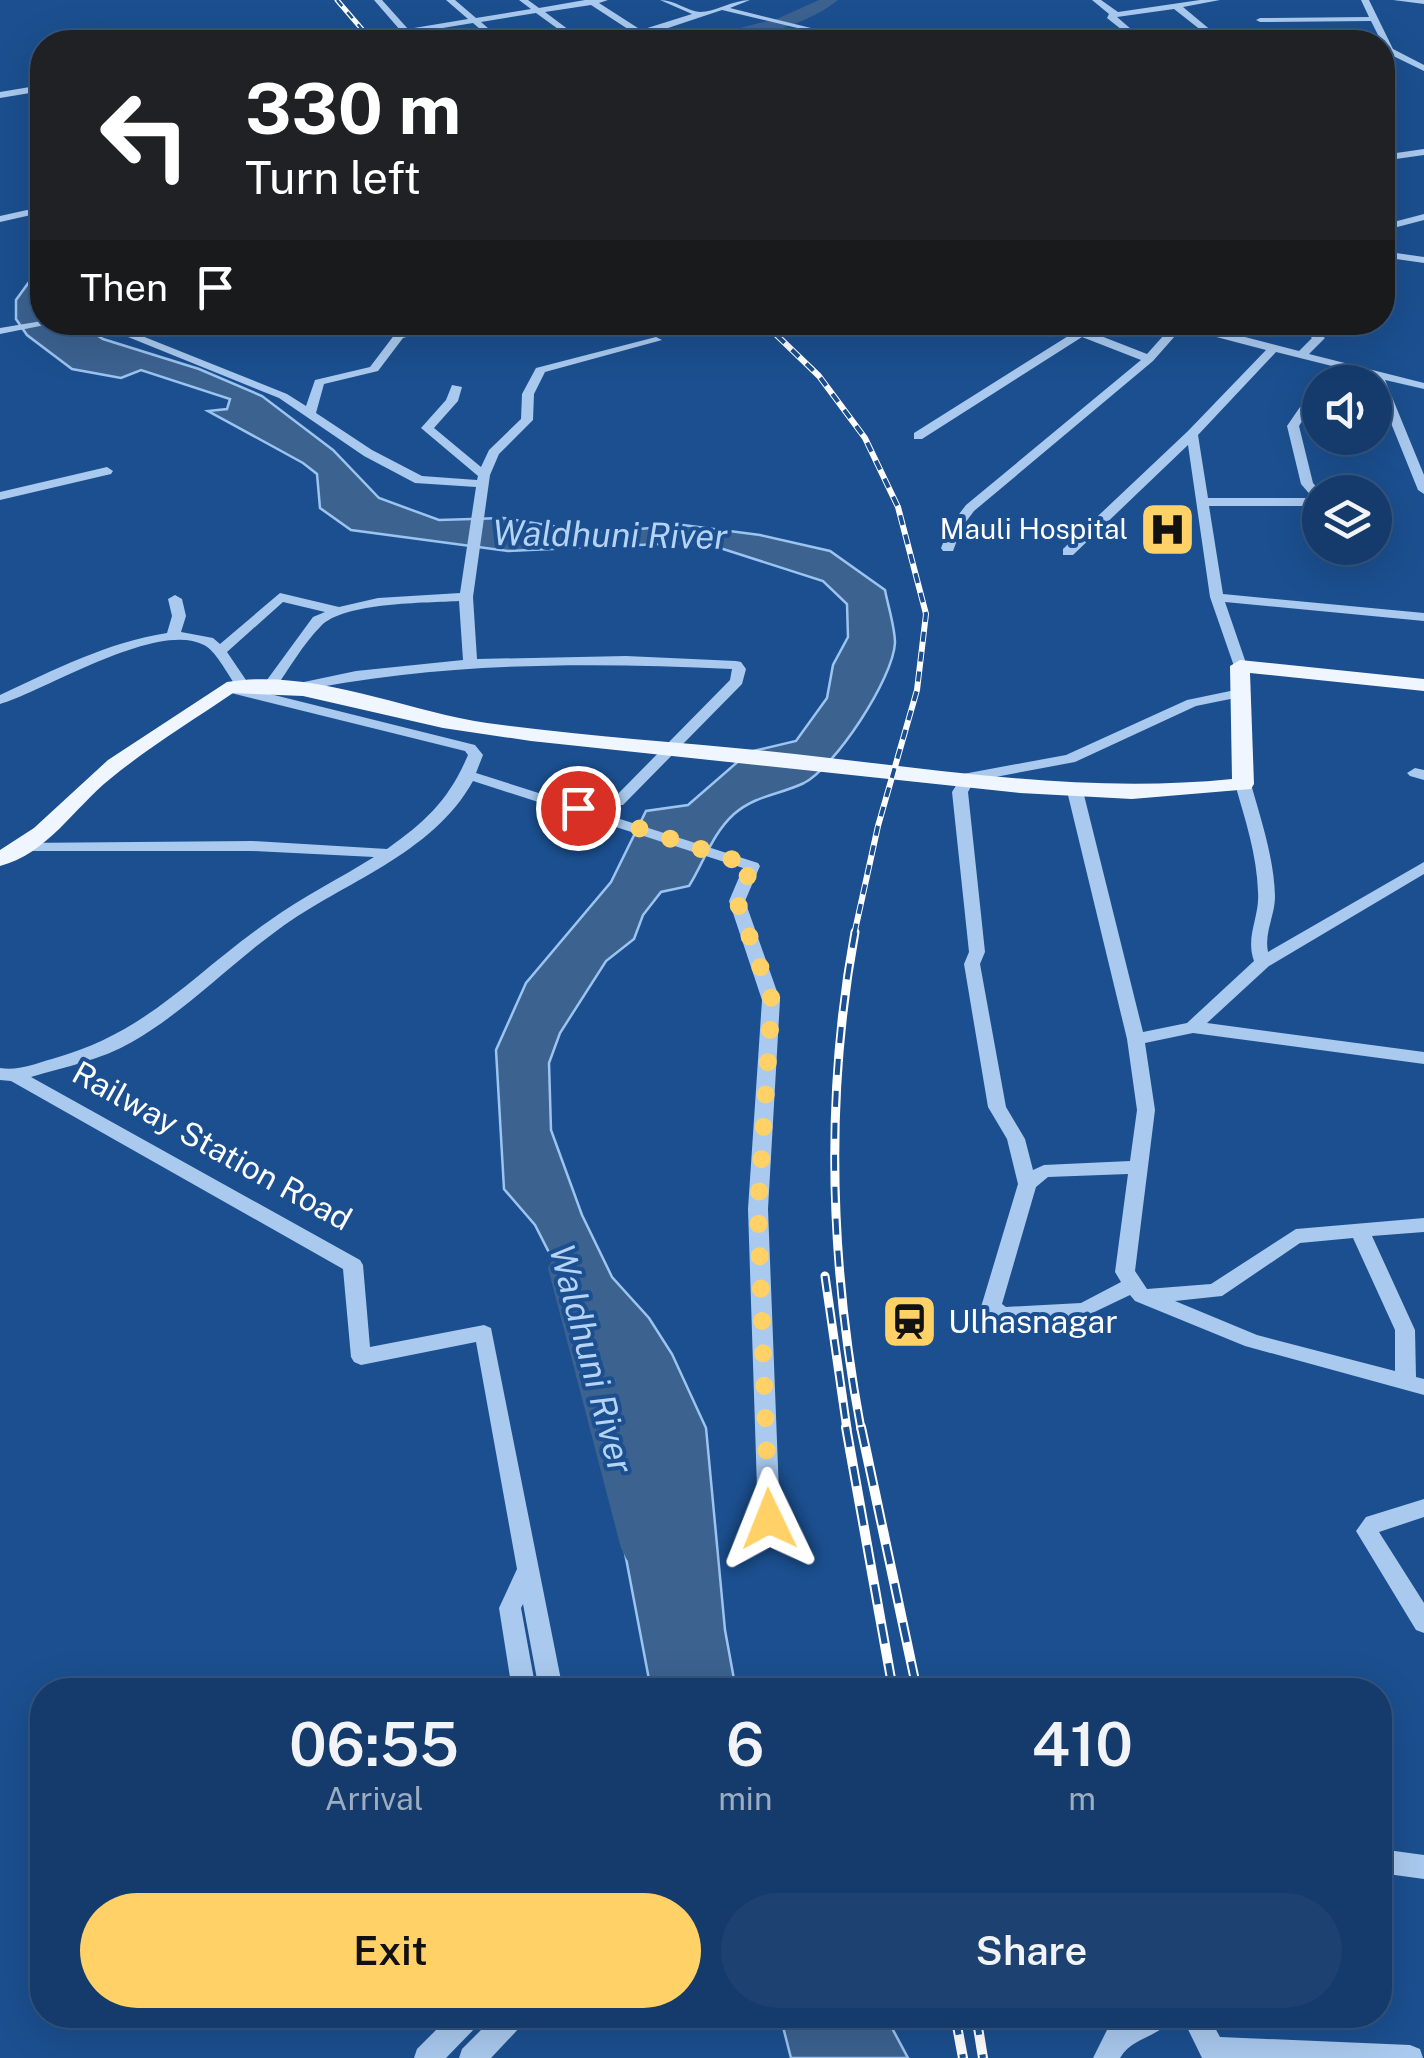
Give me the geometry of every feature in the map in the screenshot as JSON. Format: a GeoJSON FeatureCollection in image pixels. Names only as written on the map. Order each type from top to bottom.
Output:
{"type":"FeatureCollection","features":[{"type":"Feature","properties":{"kind":"main road"},"geometry":{"type":"LineString","coordinates":[[1240,679],[1424,685]]}},
{"type":"Feature","properties":{"kind":"main road"},"geometry":{"type":"LineString","coordinates":[[1240,679],[1424,698]]}},
{"type":"Feature","properties":{"kind":"main road"},"geometry":{"type":"LineString","coordinates":[[0,859],[41,836],[100,777],[234,686],[325,695],[443,722],[1074,791],[1210,789],[1243,784],[1240,679]]}},
{"type":"Feature","properties":{"kind":"street"},"geometry":{"type":"LineString","coordinates":[[378,0],[404,30]]}},
{"type":"Feature","properties":{"kind":"street"},"geometry":{"type":"LineString","coordinates":[[450,0],[484,30]]}},
{"type":"Feature","properties":{"kind":"street"},"geometry":{"type":"LineString","coordinates":[[523,0],[564,30]]}},
{"type":"Feature","properties":{"kind":"street"},"geometry":{"type":"LineString","coordinates":[[420,30],[604,0]]}},
{"type":"Feature","properties":{"kind":"street"},"geometry":{"type":"LineString","coordinates":[[664,0],[700,16]]}},
{"type":"Feature","properties":{"kind":"street"},"geometry":{"type":"LineString","coordinates":[[654,30],[746,0]]}},
{"type":"Feature","properties":{"kind":"street"},"geometry":{"type":"LineString","coordinates":[[1096,0],[1116,15]]}},
{"type":"Feature","properties":{"kind":"street"},"geometry":{"type":"LineString","coordinates":[[1127,30],[1110,16],[1216,0]]}},
{"type":"Feature","properties":{"kind":"street"},"geometry":{"type":"LineString","coordinates":[[1365,0],[1378,30]]}},
{"type":"Feature","properties":{"kind":"street"},"geometry":{"type":"LineString","coordinates":[[1397,0],[1424,2]]}},
{"type":"Feature","properties":{"kind":"street"},"geometry":{"type":"LineString","coordinates":[[590,1],[635,30]]}},
{"type":"Feature","properties":{"kind":"street"},"geometry":{"type":"LineString","coordinates":[[1176,6],[1206,30]]}},
{"type":"Feature","properties":{"kind":"street"},"geometry":{"type":"LineString","coordinates":[[722,8],[821,30]]}},
{"type":"Feature","properties":{"kind":"street"},"geometry":{"type":"LineString","coordinates":[[1260,20],[1374,20]]}},
{"type":"Feature","properties":{"kind":"street"},"geometry":{"type":"LineString","coordinates":[[1395,52],[1424,68]]}},
{"type":"Feature","properties":{"kind":"street"},"geometry":{"type":"LineString","coordinates":[[0,95],[30,90]]}},
{"type":"Feature","properties":{"kind":"street"},"geometry":{"type":"LineString","coordinates":[[1395,156],[1424,152]]}},
{"type":"Feature","properties":{"kind":"street"},"geometry":{"type":"LineString","coordinates":[[0,218],[27,213]]}},
{"type":"Feature","properties":{"kind":"street"},"geometry":{"type":"LineString","coordinates":[[1395,225],[1424,217]]}},
{"type":"Feature","properties":{"kind":"street"},"geometry":{"type":"LineString","coordinates":[[1395,256],[1424,260]]}},
{"type":"Feature","properties":{"kind":"street"},"geometry":{"type":"LineString","coordinates":[[129,335],[283,396],[368,453],[420,480],[484,485]]}},
{"type":"Feature","properties":{"kind":"street"},"geometry":{"type":"LineString","coordinates":[[310,414],[319,382],[374,369],[402,335]]}},
{"type":"Feature","properties":{"kind":"street"},"geometry":{"type":"LineString","coordinates":[[948,548],[956,526],[970,508],[1149,360],[1170,335]]}},
{"type":"Feature","properties":{"kind":"street"},"geometry":{"type":"LineString","coordinates":[[1220,335],[1337,365]]}},
{"type":"Feature","properties":{"kind":"street"},"geometry":{"type":"LineString","coordinates":[[1300,356],[1316,335]]}},
{"type":"Feature","properties":{"kind":"street"},"geometry":{"type":"LineString","coordinates":[[918,436],[1078,336],[1149,360]]}},
{"type":"Feature","properties":{"kind":"street"},"geometry":{"type":"LineString","coordinates":[[470,663],[466,597],[484,485],[494,452],[526,420],[528,394],[542,368],[656,340]]}},
{"type":"Feature","properties":{"kind":"street"},"geometry":{"type":"LineString","coordinates":[[1068,552],[1192,434],[1272,349]]}},
{"type":"Feature","properties":{"kind":"street"},"geometry":{"type":"LineString","coordinates":[[1392,378],[1424,386]]}},
{"type":"Feature","properties":{"kind":"street"},"geometry":{"type":"LineString","coordinates":[[456,388],[452,401],[427,428],[484,485]]}},
{"type":"Feature","properties":{"kind":"street"},"geometry":{"type":"LineString","coordinates":[[1302,413],[1293,426],[1305,475]]}},
{"type":"Feature","properties":{"kind":"street"},"geometry":{"type":"LineString","coordinates":[[1392,420],[1424,490]]}},
{"type":"Feature","properties":{"kind":"street"},"geometry":{"type":"LineString","coordinates":[[1192,434],[1217,597],[1240,679],[1070,758],[968,777],[962,784],[977,952],[972,964],[997,1106],[1016,1140],[1027,1184],[991,1307],[994,1312],[1084,1310],[1138,1290],[1215,1291],[1296,1236],[1424,1224]]}},
{"type":"Feature","properties":{"kind":"street"},"geometry":{"type":"LineString","coordinates":[[0,496],[107,471]]}},
{"type":"Feature","properties":{"kind":"street"},"geometry":{"type":"LineString","coordinates":[[1203,502],[1302,500]]}},
{"type":"Feature","properties":{"kind":"street"},"geometry":{"type":"LineString","coordinates":[[279,688],[318,620],[378,602],[466,597]]}},
{"type":"Feature","properties":{"kind":"street"},"geometry":{"type":"LineString","coordinates":[[1217,597],[1424,617]]}},
{"type":"Feature","properties":{"kind":"street"},"geometry":{"type":"LineString","coordinates":[[218,652],[274,598],[339,611]]}},
{"type":"Feature","properties":{"kind":"street"},"geometry":{"type":"LineString","coordinates":[[173,637],[179,616],[175,599]]}},
{"type":"Feature","properties":{"kind":"street"},"geometry":{"type":"LineString","coordinates":[[0,700],[97,658],[173,637],[196,636],[212,642],[234,686],[470,748],[476,755],[471,776],[419,833],[275,923],[220,971],[122,1040],[8,1075]]}},
{"type":"Feature","properties":{"kind":"street"},"geometry":{"type":"LineString","coordinates":[[279,688],[470,663],[626,660],[740,669],[737,681],[618,802]]}},
{"type":"Feature","properties":{"kind":"street"},"geometry":{"type":"LineString","coordinates":[[471,776],[752,866],[737,901],[772,1000],[758,1209],[769,1519]]}},
{"type":"Feature","properties":{"kind":"street"},"geometry":{"type":"LineString","coordinates":[[1243,784],[1264,856],[1267,907],[1255,936],[1263,962]]}},
{"type":"Feature","properties":{"kind":"street"},"geometry":{"type":"LineString","coordinates":[[1074,791],[1136,1038],[1146,1110],[1125,1272],[1138,1290],[1252,1341],[1415,1384],[1405,1330],[1360,1231]]}},
{"type":"Feature","properties":{"kind":"street"},"geometry":{"type":"LineString","coordinates":[[26,846],[145,850],[260,844],[387,854]]}},
{"type":"Feature","properties":{"kind":"street"},"geometry":{"type":"LineString","coordinates":[[1192,1027],[1263,962],[1424,867]]}},
{"type":"Feature","properties":{"kind":"street"},"geometry":{"type":"LineString","coordinates":[[1136,1038],[1192,1027],[1424,1058]]}},
{"type":"Feature","properties":{"kind":"street","name":"Railway Station Road"},"geometry":{"type":"LineString","coordinates":[[8,1075],[354,1266],[362,1357],[484,1334],[526,1573],[539,1606],[550,1678]]}},
{"type":"Feature","properties":{"kind":"street"},"geometry":{"type":"LineString","coordinates":[[1027,1184],[1044,1171],[1138,1167]]}},
{"type":"Feature","properties":{"kind":"street"},"geometry":{"type":"LineString","coordinates":[[1424,1508],[1382,1520],[1367,1531],[1424,1623]]}},
{"type":"Feature","properties":{"kind":"street","name":"Railway Station Road"},"geometry":{"type":"LineString","coordinates":[[522,1678],[510,1608],[526,1573]]}},
{"type":"Feature","properties":{"kind":"street"},"geometry":{"type":"LineString","coordinates":[[1392,1863],[1424,1867]]}},
{"type":"Feature","properties":{"kind":"street"},"geometry":{"type":"LineString","coordinates":[[427,2058],[457,2028]]}},
{"type":"Feature","properties":{"kind":"street"},"geometry":{"type":"LineString","coordinates":[[472,2058],[501,2028]]}},
{"type":"Feature","properties":{"kind":"street"},"geometry":{"type":"LineString","coordinates":[[1106,2058],[1116,2038],[1135,2028]]}},
{"type":"Feature","properties":{"kind":"street"},"geometry":{"type":"LineString","coordinates":[[1201,2028],[1212,2050],[1410,2058]]}},
{"type":"Feature","properties":{"kind":"water"},"geometry":{"type":"Polygon","coordinates":[[[30,281],[30,335],[97,335],[199,369],[262,396],[333,450],[379,498],[439,520],[504,518],[595,533],[683,525],[760,535],[830,551],[885,590],[895,637],[892,659],[874,699],[846,741],[804,783],[759,799],[734,814],[714,839],[689,886],[661,892],[643,915],[634,939],[606,961],[560,1033],[549,1063],[551,1130],[582,1215],[612,1277],[649,1318],[672,1354],[706,1428],[725,1630],[734,1678],[649,1678],[622,1537],[631,1503],[630,1468],[614,1380],[535,1225],[504,1189],[496,1050],[526,983],[611,882],[646,811],[688,805],[749,752],[796,741],[827,698],[833,665],[848,637],[847,604],[823,581],[720,548],[683,543],[508,551],[351,530],[320,508],[317,474],[208,411],[227,409],[230,399],[141,370],[121,378],[72,369],[27,335],[16,319],[16,300],[30,281]]]}},
{"type":"Feature","properties":{"kind":"water"},"geometry":{"type":"Polygon","coordinates":[[[783,2028],[892,2028],[908,2058],[791,2058],[783,2028]]]}},
{"type":"Feature","properties":{"kind":"waterway"},"geometry":{"type":"LineString","coordinates":[[745,30],[784,21],[831,0]]}},
{"type":"Feature","properties":{"kind":"waterway","name":"Waldhuni River"},"geometry":{"type":"LineString","coordinates":[[566,1268],[642,1548]]}},
{"type":"Feature","properties":{"kind":"railway"},"geometry":{"type":"LineString","coordinates":[[337,0],[363,30]]}},
{"type":"Feature","properties":{"kind":"railway"},"geometry":{"type":"LineString","coordinates":[[776,335],[819,376],[865,438],[898,507],[926,614],[917,690],[878,826],[854,935]]}},
{"type":"Feature","properties":{"kind":"railway"},"geometry":{"type":"LineString","coordinates":[[855,932],[839,1057],[835,1181],[843,1305],[861,1429]]}},
{"type":"Feature","properties":{"kind":"railway"},"geometry":{"type":"LineString","coordinates":[[825,1276],[847,1429]]}},
{"type":"Feature","properties":{"kind":"railway"},"geometry":{"type":"LineString","coordinates":[[846,1427],[891,1678]]}},
{"type":"Feature","properties":{"kind":"railway"},"geometry":{"type":"LineString","coordinates":[[861,1427],[914,1678]]}},
{"type":"Feature","properties":{"kind":"railway"},"geometry":{"type":"LineString","coordinates":[[957,2028],[963,2058]]}},
{"type":"Feature","properties":{"kind":"railway"},"geometry":{"type":"LineString","coordinates":[[978,2028],[983,2058]]}},
{"type":"Feature","properties":{"kind":"place","name":"Mauli Hospital"},"geometry":{"type":"Point","coordinates":[1167,529]}},
{"type":"Feature","properties":{"kind":"place","name":"Ulhasnagar"},"geometry":{"type":"Point","coordinates":[909,1322]}},
{"type":"Feature","properties":{"kind":"route"},"geometry":{"type":"LineString","coordinates":[[578,808],[752,866],[737,901],[772,1000],[758,1209],[769,1519]]}}]}
